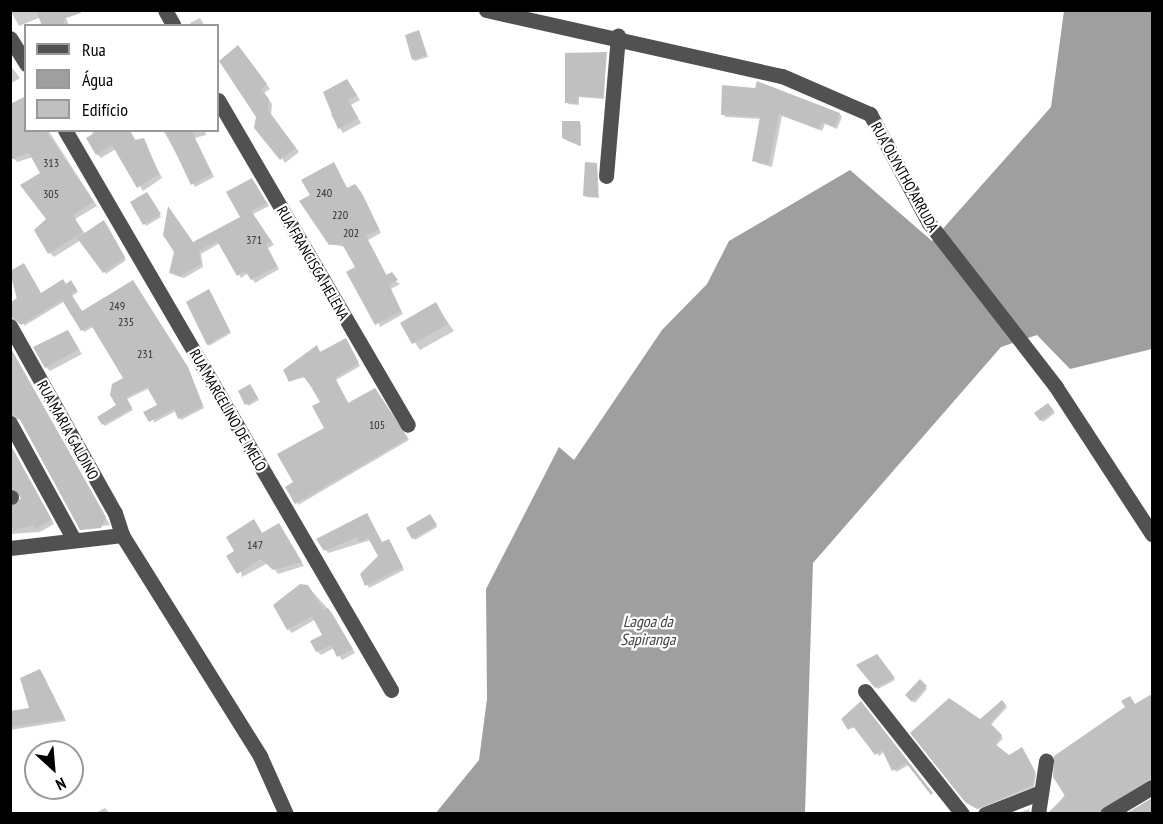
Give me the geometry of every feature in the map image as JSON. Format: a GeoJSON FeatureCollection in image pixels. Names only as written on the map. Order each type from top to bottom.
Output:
{"type":"FeatureCollection","features":[{"type":"Feature","properties":{"kind":"street"},"geometry":{"type":"LineString","coordinates":[[165,10],[173,24]]}},
{"type":"Feature","properties":{"kind":"street","name":"RUA OLYNTHO ARRUDA"},"geometry":{"type":"LineString","coordinates":[[486,10],[618,36],[782,76],[857,105],[880,129],[929,223],[1028,352],[1152,534]]}},
{"type":"Feature","properties":{"kind":"street"},"geometry":{"type":"LineString","coordinates":[[606,176],[618,36]]}},
{"type":"Feature","properties":{"kind":"street"},"geometry":{"type":"LineString","coordinates":[[10,38],[24,61]]}},
{"type":"Feature","properties":{"kind":"street","name":"RUA FRANCISCA HELENA"},"geometry":{"type":"LineString","coordinates":[[219,102],[408,425]]}},
{"type":"Feature","properties":{"kind":"street","name":"RUA MARCELINO DE MELO"},"geometry":{"type":"LineString","coordinates":[[66,132],[390,690]]}},
{"type":"Feature","properties":{"kind":"street","name":"RUA MARIA GALDINO"},"geometry":{"type":"LineString","coordinates":[[10,326],[115,513],[122,535],[260,756],[286,813]]}},
{"type":"Feature","properties":{"kind":"street"},"geometry":{"type":"LineString","coordinates":[[10,423],[74,540]]}},
{"type":"Feature","properties":{"kind":"street"},"geometry":{"type":"LineString","coordinates":[[10,548],[122,535]]}},
{"type":"Feature","properties":{"kind":"street"},"geometry":{"type":"LineString","coordinates":[[865,691],[962,813]]}},
{"type":"Feature","properties":{"kind":"street"},"geometry":{"type":"LineString","coordinates":[[1038,813],[1046,760]]}},
{"type":"Feature","properties":{"kind":"street"},"geometry":{"type":"LineString","coordinates":[[1107,813],[1152,788]]}},
{"type":"Feature","properties":{"kind":"street"},"geometry":{"type":"LineString","coordinates":[[985,813],[1041,792]]}},
{"type":"Feature","properties":{"kind":"water","name":"Lagoa da Sapiranga"},"geometry":{"type":"Polygon","coordinates":[[[1064,11],[1152,11],[1152,349],[1070,369],[1037,335],[1001,347],[813,563],[805,813],[435,814],[479,760],[487,699],[486,589],[559,447],[574,460],[662,330],[707,284],[729,241],[850,170],[932,241],[1051,107],[1064,11]]]}},
{"type":"Feature","properties":{"kind":"building"},"geometry":{"type":"Polygon","coordinates":[[[36,10],[80,10],[81,13],[63,19],[64,24],[41,24],[36,10]]]}},
{"type":"Feature","properties":{"kind":"building"},"geometry":{"type":"Polygon","coordinates":[[[419,30],[427,55],[412,60],[405,35],[419,30]]]}},
{"type":"Feature","properties":{"kind":"building"},"geometry":{"type":"Polygon","coordinates":[[[238,45],[267,84],[261,89],[269,99],[268,110],[296,148],[280,160],[254,128],[256,117],[219,61],[238,45]]]}},
{"type":"Feature","properties":{"kind":"building"},"geometry":{"type":"Polygon","coordinates":[[[607,52],[603,98],[578,96],[577,104],[565,103],[565,53],[607,52]]]}},
{"type":"Feature","properties":{"kind":"building"},"geometry":{"type":"Polygon","coordinates":[[[347,79],[357,95],[348,100],[358,118],[338,129],[323,92],[347,79]]]}},
{"type":"Feature","properties":{"kind":"building"},"geometry":{"type":"Polygon","coordinates":[[[757,81],[840,113],[835,127],[822,122],[819,129],[779,114],[769,165],[752,161],[760,117],[721,115],[722,85],[755,88],[757,81]]]}},
{"type":"Feature","properties":{"kind":"building"},"geometry":{"type":"Polygon","coordinates":[[[24,97],[24,132],[46,132],[94,202],[73,215],[83,232],[48,254],[34,230],[46,219],[20,185],[40,173],[29,153],[10,160],[10,104],[24,97]]]}},
{"type":"Feature","properties":{"kind":"building"},"geometry":{"type":"Polygon","coordinates":[[[562,121],[580,121],[580,146],[562,138],[562,121]]]}},
{"type":"Feature","properties":{"kind":"building"},"geometry":{"type":"Polygon","coordinates":[[[96,132],[130,132],[135,140],[144,138],[159,174],[137,188],[112,145],[96,155],[86,138],[96,132]]]}},
{"type":"Feature","properties":{"kind":"building"},"geometry":{"type":"Polygon","coordinates":[[[166,132],[192,132],[212,174],[191,185],[166,132]]]}},
{"type":"Feature","properties":{"kind":"building"},"geometry":{"type":"Polygon","coordinates":[[[334,162],[347,188],[355,184],[361,192],[379,229],[366,236],[386,275],[392,272],[398,280],[389,285],[401,311],[375,325],[346,272],[355,267],[342,244],[329,245],[299,201],[310,195],[301,180],[334,162]]]}},
{"type":"Feature","properties":{"kind":"building"},"geometry":{"type":"Polygon","coordinates":[[[585,162],[597,163],[598,197],[583,196],[585,162]]]}},
{"type":"Feature","properties":{"kind":"building"},"geometry":{"type":"Polygon","coordinates":[[[252,178],[267,203],[251,211],[272,242],[266,245],[277,266],[251,280],[245,271],[237,276],[217,241],[199,251],[201,264],[180,276],[169,273],[174,252],[163,235],[168,206],[193,242],[240,217],[226,192],[252,178]]]}},
{"type":"Feature","properties":{"kind":"building"},"geometry":{"type":"Polygon","coordinates":[[[147,192],[161,214],[143,225],[130,202],[147,192]]]}},
{"type":"Feature","properties":{"kind":"building"},"geometry":{"type":"Polygon","coordinates":[[[104,220],[125,257],[103,273],[77,238],[104,220]]]}},
{"type":"Feature","properties":{"kind":"building"},"geometry":{"type":"Polygon","coordinates":[[[24,263],[41,293],[63,279],[66,284],[71,280],[77,290],[71,294],[82,311],[133,280],[188,367],[203,406],[178,419],[174,409],[149,422],[143,412],[157,405],[147,387],[126,397],[132,408],[102,425],[97,417],[116,405],[110,395],[112,384],[123,378],[91,325],[81,331],[62,300],[21,325],[10,316],[10,303],[17,298],[10,271],[24,263]]]}},
{"type":"Feature","properties":{"kind":"building"},"geometry":{"type":"Polygon","coordinates":[[[209,289],[230,331],[207,345],[186,302],[209,289]]]}},
{"type":"Feature","properties":{"kind":"building"},"geometry":{"type":"Polygon","coordinates":[[[436,302],[448,324],[412,344],[400,323],[436,302]]]}},
{"type":"Feature","properties":{"kind":"building"},"geometry":{"type":"Polygon","coordinates":[[[68,330],[79,349],[45,368],[33,347],[68,330]]]}},
{"type":"Feature","properties":{"kind":"building"},"geometry":{"type":"Polygon","coordinates":[[[346,338],[359,363],[335,378],[348,403],[375,388],[408,438],[295,504],[285,487],[293,482],[277,454],[324,428],[312,406],[320,402],[310,385],[303,376],[289,382],[283,370],[317,345],[320,352],[346,338]]]}},
{"type":"Feature","properties":{"kind":"building"},"geometry":{"type":"Polygon","coordinates":[[[10,347],[106,517],[101,528],[80,530],[19,418],[10,413],[10,347]]]}},
{"type":"Feature","properties":{"kind":"building"},"geometry":{"type":"Polygon","coordinates":[[[250,384],[258,398],[245,405],[238,391],[250,384]]]}},
{"type":"Feature","properties":{"kind":"building"},"geometry":{"type":"Polygon","coordinates":[[[1048,403],[1054,411],[1040,421],[1034,413],[1048,403]]]}},
{"type":"Feature","properties":{"kind":"building"},"geometry":{"type":"Polygon","coordinates":[[[10,444],[52,520],[35,529],[33,525],[10,531],[10,507],[21,498],[10,484],[10,444]]]}},
{"type":"Feature","properties":{"kind":"building"},"geometry":{"type":"Polygon","coordinates":[[[367,513],[382,542],[389,539],[403,567],[365,586],[360,574],[378,556],[368,538],[359,542],[357,537],[324,551],[316,539],[367,513]]]}},
{"type":"Feature","properties":{"kind":"building"},"geometry":{"type":"Polygon","coordinates":[[[430,514],[437,525],[412,539],[406,528],[430,514]]]}},
{"type":"Feature","properties":{"kind":"building"},"geometry":{"type":"Polygon","coordinates":[[[254,519],[262,533],[279,523],[302,562],[273,570],[261,559],[237,574],[226,556],[234,551],[226,537],[254,519]]]}},
{"type":"Feature","properties":{"kind":"building"},"geometry":{"type":"Polygon","coordinates":[[[300,584],[308,585],[324,610],[328,608],[353,649],[337,657],[331,645],[316,652],[310,641],[322,635],[312,616],[287,630],[273,605],[300,584]]]}},
{"type":"Feature","properties":{"kind":"building"},"geometry":{"type":"Polygon","coordinates":[[[877,654],[895,678],[875,688],[856,665],[877,654]]]}},
{"type":"Feature","properties":{"kind":"building"},"geometry":{"type":"Polygon","coordinates":[[[40,669],[65,719],[10,727],[10,711],[29,708],[20,678],[40,669]]]}},
{"type":"Feature","properties":{"kind":"building"},"geometry":{"type":"Polygon","coordinates":[[[920,679],[927,686],[912,702],[905,695],[920,679]]]}},
{"type":"Feature","properties":{"kind":"building"},"geometry":{"type":"Polygon","coordinates":[[[1152,694],[1152,777],[1097,813],[1048,813],[1065,796],[1053,777],[1054,756],[1125,707],[1121,701],[1130,696],[1135,704],[1152,694]]]}},
{"type":"Feature","properties":{"kind":"building"},"geometry":{"type":"Polygon","coordinates":[[[949,698],[980,719],[1002,700],[1006,705],[990,723],[1002,735],[995,744],[1009,755],[1022,747],[1035,771],[1033,785],[977,809],[965,802],[910,733],[949,698]]]}},
{"type":"Feature","properties":{"kind":"building"},"geometry":{"type":"Polygon","coordinates":[[[861,701],[933,793],[931,795],[906,763],[892,771],[882,750],[875,755],[853,726],[848,730],[841,719],[861,701]]]}},
{"type":"Feature","properties":{"kind":"building"},"geometry":{"type":"Polygon","coordinates":[[[1152,798],[1152,813],[1127,813],[1152,798]]]}}]}
